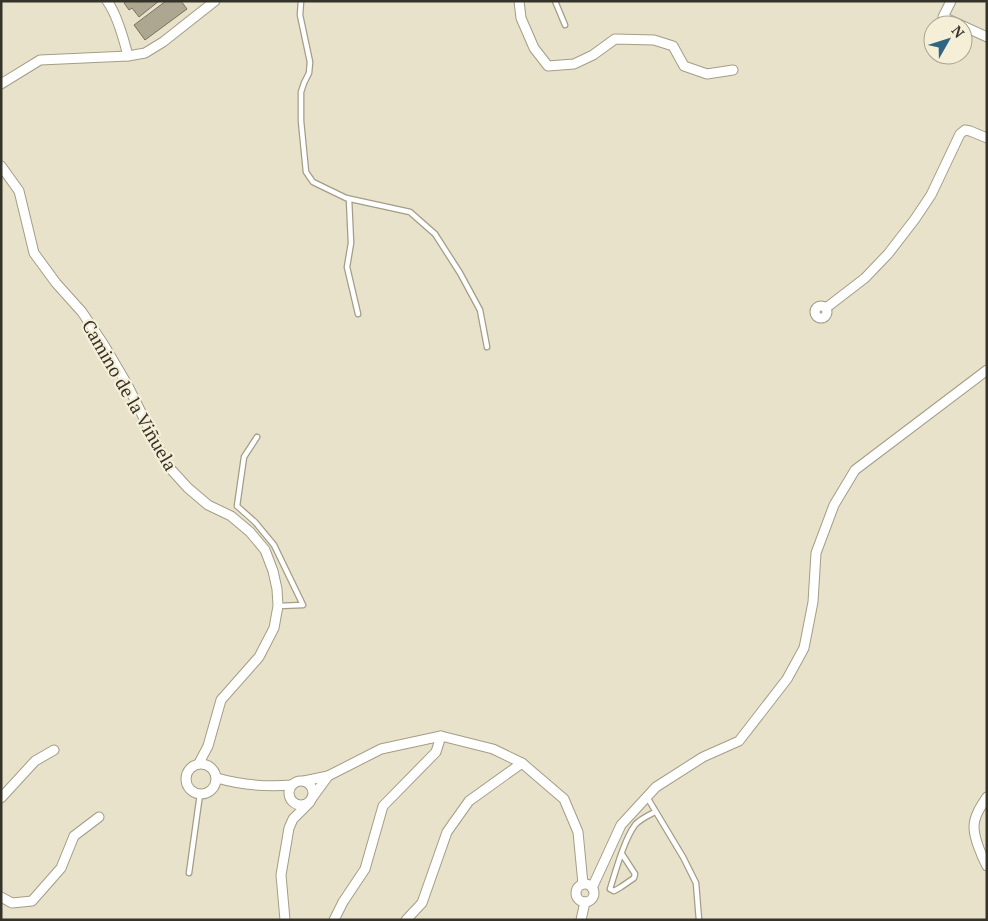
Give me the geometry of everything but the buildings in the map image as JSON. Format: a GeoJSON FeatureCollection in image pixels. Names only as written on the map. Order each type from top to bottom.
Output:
{"type":"FeatureCollection","features":[{"type":"Feature","properties":{"kind":"street"},"geometry":{"type":"LineString","coordinates":[[107,1],[118,25],[128,56]]}},
{"type":"Feature","properties":{"kind":"street"},"geometry":{"type":"LineString","coordinates":[[1,84],[40,60],[128,56],[145,53],[163,42],[215,1]]}},
{"type":"Feature","properties":{"kind":"street"},"geometry":{"type":"LineString","coordinates":[[520,1],[521,18],[534,48],[548,66],[574,64],[593,55],[615,39],[654,40],[673,46],[684,66],[707,74],[733,70]]}},
{"type":"Feature","properties":{"kind":"street"},"geometry":{"type":"LineString","coordinates":[[944,15],[951,1]]}},
{"type":"Feature","properties":{"kind":"street"},"geometry":{"type":"LineString","coordinates":[[973,30],[987,37]]}},
{"type":"Feature","properties":{"kind":"street"},"geometry":{"type":"LineString","coordinates":[[826,308],[871,272],[916,220],[931,195],[960,134],[965,130],[987,138]]}},
{"type":"Feature","properties":{"kind":"street","name":"Camino de la Viñuela"},"geometry":{"type":"LineString","coordinates":[[1,166],[19,191],[34,253],[56,283],[82,312],[104,345],[127,384],[167,465],[188,488],[208,505],[231,516],[250,532],[264,550],[273,572],[278,606],[274,628],[259,657],[221,700],[208,746],[199,763]]}},
{"type":"Feature","properties":{"kind":"street"},"geometry":{"type":"LineString","coordinates":[[592,888],[621,825],[646,797],[656,787],[703,757],[739,741],[787,679],[804,648],[813,602],[816,553],[834,504],[855,470],[987,370]]}},
{"type":"Feature","properties":{"kind":"street"},"geometry":{"type":"LineString","coordinates":[[334,920],[343,902],[365,869],[383,806],[436,752],[441,736]]}},
{"type":"Feature","properties":{"kind":"street"},"geometry":{"type":"LineString","coordinates":[[216,782],[278,786],[292,785],[295,782],[328,776],[381,749],[441,736],[493,749],[522,763],[564,799],[578,832],[583,884]]}},
{"type":"Feature","properties":{"kind":"street"},"geometry":{"type":"LineString","coordinates":[[208,746],[211,767]]}},
{"type":"Feature","properties":{"kind":"street"},"geometry":{"type":"LineString","coordinates":[[1,798],[36,761],[54,750]]}},
{"type":"Feature","properties":{"kind":"street"},"geometry":{"type":"LineString","coordinates":[[199,763],[207,764],[211,767],[215,771],[216,782],[209,792],[200,794],[191,790],[186,781],[186,776],[191,766],[199,763]]}},
{"type":"Feature","properties":{"kind":"street"},"geometry":{"type":"LineString","coordinates":[[406,920],[422,903],[447,832],[469,801],[522,763]]}},
{"type":"Feature","properties":{"kind":"street"},"geometry":{"type":"LineString","coordinates":[[285,920],[281,875],[289,828],[293,819],[311,800],[328,776]]}},
{"type":"Feature","properties":{"kind":"street"},"geometry":{"type":"LineString","coordinates":[[304,781],[312,790],[311,800]]}},
{"type":"Feature","properties":{"kind":"street"},"geometry":{"type":"LineString","coordinates":[[292,785],[290,797],[293,819]]}},
{"type":"Feature","properties":{"kind":"street"},"geometry":{"type":"LineString","coordinates":[[278,786],[296,804],[303,805],[311,800]]}},
{"type":"Feature","properties":{"kind":"street"},"geometry":{"type":"LineString","coordinates":[[987,797],[979,808],[974,827],[980,853],[987,866]]}},
{"type":"Feature","properties":{"kind":"street"},"geometry":{"type":"LineString","coordinates":[[1,898],[12,903],[32,900],[61,868],[74,836],[99,816]]}},
{"type":"Feature","properties":{"kind":"street"},"geometry":{"type":"LineString","coordinates":[[583,884],[588,884],[592,888],[594,892],[593,898],[588,902],[579,900],[576,896],[576,889],[583,884]]}},
{"type":"Feature","properties":{"kind":"street"},"geometry":{"type":"LineString","coordinates":[[581,920],[585,902]]}},
{"type":"Feature","properties":{"kind":"lane"},"geometry":{"type":"LineString","coordinates":[[301,1],[300,15],[310,62],[309,73],[301,92],[301,121],[306,172],[313,182],[349,199],[410,212],[435,234],[460,273],[480,310],[487,347]]}},
{"type":"Feature","properties":{"kind":"lane"},"geometry":{"type":"LineString","coordinates":[[555,1],[565,25]]}},
{"type":"Feature","properties":{"kind":"lane"},"geometry":{"type":"LineString","coordinates":[[349,199],[351,243],[347,267],[358,314]]}},
{"type":"Feature","properties":{"kind":"lane"},"geometry":{"type":"LineString","coordinates":[[257,437],[244,457],[237,506],[255,522],[274,545],[303,605],[278,606]]}},
{"type":"Feature","properties":{"kind":"lane"},"geometry":{"type":"LineString","coordinates":[[189,873],[200,794]]}},
{"type":"Feature","properties":{"kind":"lane"},"geometry":{"type":"LineString","coordinates":[[646,797],[683,857],[696,883],[699,920]]}},
{"type":"Feature","properties":{"kind":"lane"},"geometry":{"type":"LineString","coordinates":[[622,854],[635,874],[634,878],[614,891],[610,889],[622,854],[627,841],[636,824],[655,812]]}}]}
